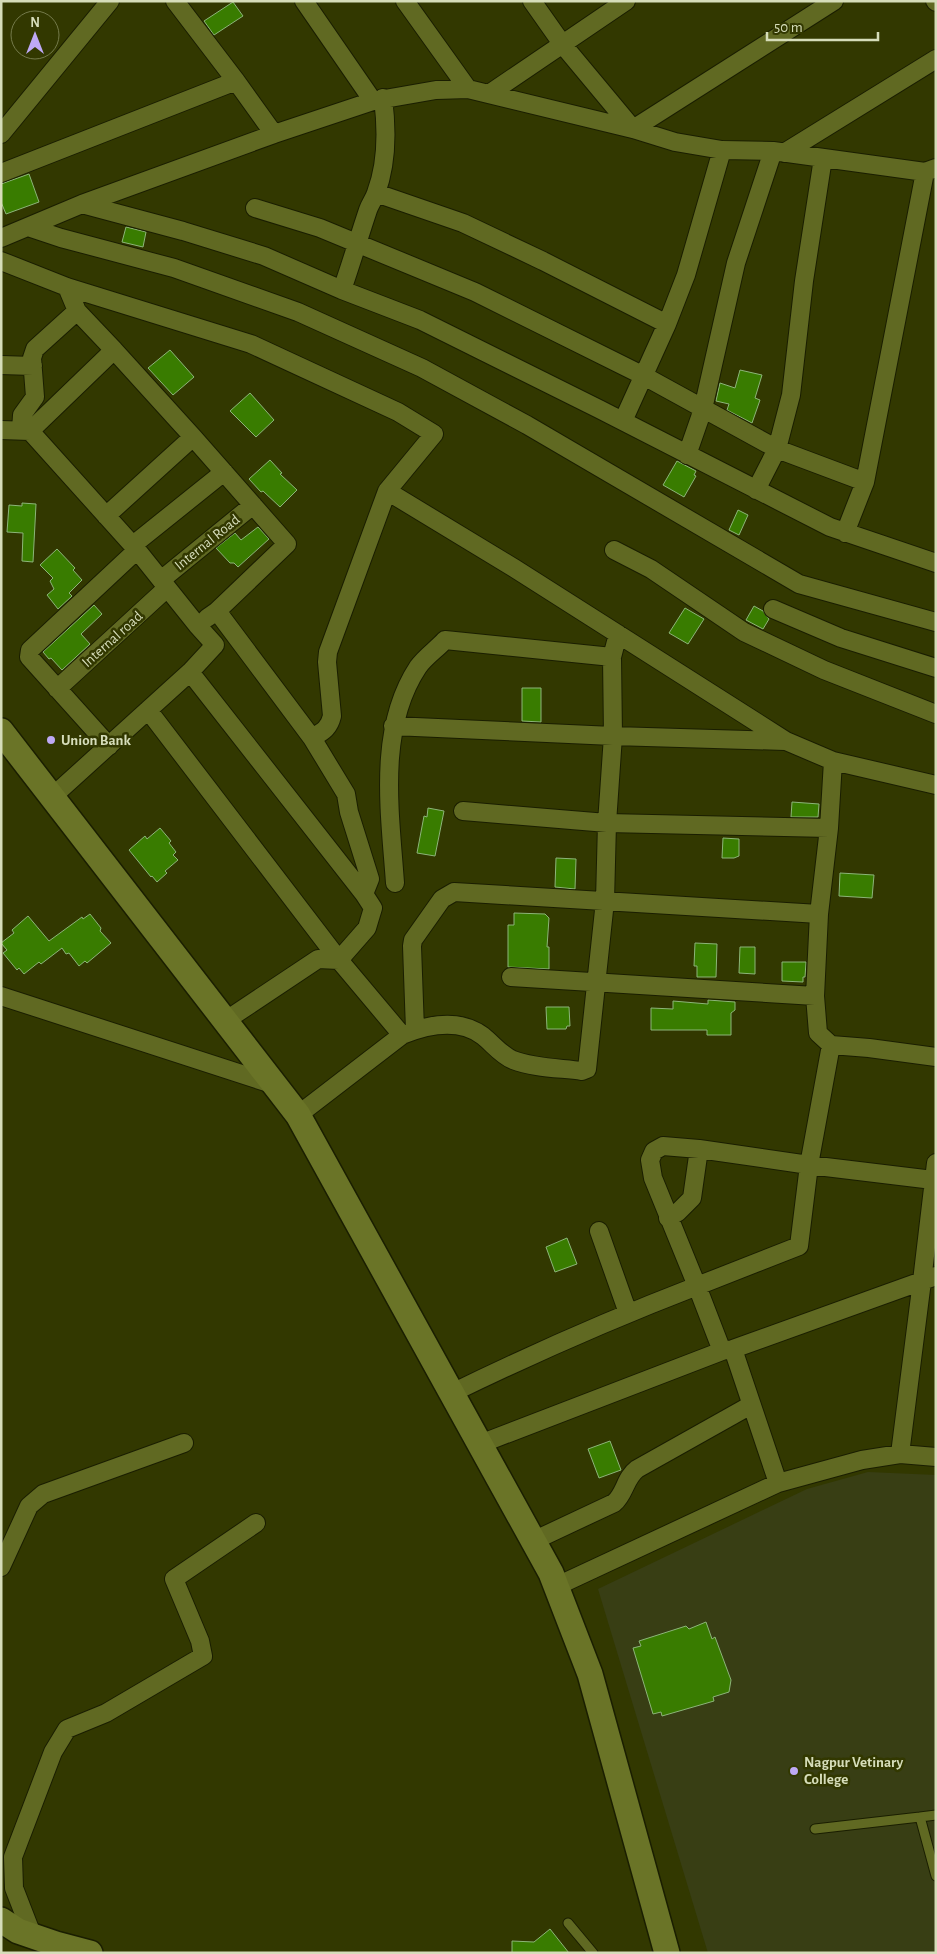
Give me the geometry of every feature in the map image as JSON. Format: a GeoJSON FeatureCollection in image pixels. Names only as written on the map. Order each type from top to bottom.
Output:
{"type":"FeatureCollection","features":[{"type":"Feature","properties":{"kind":"street"},"geometry":{"type":"LineString","coordinates":[[1,134],[110,1]]}},
{"type":"Feature","properties":{"kind":"street"},"geometry":{"type":"LineString","coordinates":[[175,1],[274,134]]}},
{"type":"Feature","properties":{"kind":"street"},"geometry":{"type":"LineString","coordinates":[[304,1],[378,100],[385,118],[385,148],[376,193],[368,208],[342,290]]}},
{"type":"Feature","properties":{"kind":"street"},"geometry":{"type":"LineString","coordinates":[[405,1],[468,89]]}},
{"type":"Feature","properties":{"kind":"street"},"geometry":{"type":"LineString","coordinates":[[532,1],[563,45],[633,129]]}},
{"type":"Feature","properties":{"kind":"street"},"geometry":{"type":"LineString","coordinates":[[489,94],[626,1]]}},
{"type":"Feature","properties":{"kind":"street"},"geometry":{"type":"LineString","coordinates":[[633,129],[834,1]]}},
{"type":"Feature","properties":{"kind":"street"},"geometry":{"type":"LineString","coordinates":[[687,455],[703,409],[736,263],[779,152],[936,59]]}},
{"type":"Feature","properties":{"kind":"street"},"geometry":{"type":"LineString","coordinates":[[1,174],[236,81]]}},
{"type":"Feature","properties":{"kind":"street"},"geometry":{"type":"LineString","coordinates":[[1,238],[82,204],[274,134],[378,100],[436,90],[468,89],[633,129],[675,142],[722,150],[779,152],[930,170],[864,482],[845,533]]}},
{"type":"Feature","properties":{"kind":"street"},"geometry":{"type":"LineString","coordinates":[[623,421],[667,324],[686,275],[722,150]]}},
{"type":"Feature","properties":{"kind":"street"},"geometry":{"type":"LineString","coordinates":[[756,490],[776,449],[791,395],[804,281],[823,158]]}},
{"type":"Feature","properties":{"kind":"street"},"geometry":{"type":"LineString","coordinates":[[376,193],[463,223],[667,324]]}},
{"type":"Feature","properties":{"kind":"street"},"geometry":{"type":"LineString","coordinates":[[82,204],[183,230],[264,256],[342,290],[420,320],[623,421],[830,528],[936,564]]}},
{"type":"Feature","properties":{"kind":"street"},"geometry":{"type":"LineString","coordinates":[[255,208],[320,228],[475,292],[644,376],[776,449],[864,482]]}},
{"type":"Feature","properties":{"kind":"street"},"geometry":{"type":"LineString","coordinates":[[28,227],[61,238],[174,268],[298,312],[422,368],[527,425],[798,584],[936,622]]}},
{"type":"Feature","properties":{"kind":"street"},"geometry":{"type":"LineString","coordinates":[[4,266],[251,344],[398,412],[434,434],[387,491],[328,652],[327,662],[332,716],[330,724],[326,730],[312,738]]}},
{"type":"Feature","properties":{"kind":"street"},"geometry":{"type":"LineString","coordinates":[[66,287],[77,311],[193,437],[287,544],[217,611],[196,625]]}},
{"type":"Feature","properties":{"kind":"street"},"geometry":{"type":"LineString","coordinates":[[52,797],[190,672],[215,645],[196,625],[135,548],[25,431],[22,415],[36,397],[33,353],[35,349],[77,311]]}},
{"type":"Feature","properties":{"kind":"street"},"geometry":{"type":"LineString","coordinates":[[1,430],[25,431],[114,350]]}},
{"type":"Feature","properties":{"kind":"street"},"geometry":{"type":"LineString","coordinates":[[1,365],[33,366]]}},
{"type":"Feature","properties":{"kind":"street"},"geometry":{"type":"LineString","coordinates":[[106,516],[193,437]]}},
{"type":"Feature","properties":{"kind":"street"},"geometry":{"type":"LineString","coordinates":[[109,746],[29,657],[30,650],[135,548],[224,472]]}},
{"type":"Feature","properties":{"kind":"street"},"geometry":{"type":"LineString","coordinates":[[387,491],[514,568],[786,741],[833,761],[936,785]]}},
{"type":"Feature","properties":{"kind":"street","name":"Internal Road"},"geometry":{"type":"LineString","coordinates":[[164,584],[253,505]]}},
{"type":"Feature","properties":{"kind":"street"},"geometry":{"type":"LineString","coordinates":[[614,550],[651,569],[744,632],[824,670],[936,714]]}},
{"type":"Feature","properties":{"kind":"street","name":"Internal road"},"geometry":{"type":"LineString","coordinates":[[57,689],[164,584]]}},
{"type":"Feature","properties":{"kind":"street"},"geometry":{"type":"LineString","coordinates":[[773,609],[841,638],[936,668]]}},
{"type":"Feature","properties":{"kind":"street"},"geometry":{"type":"LineString","coordinates":[[217,611],[312,738],[346,794],[349,812],[370,879],[364,894]]}},
{"type":"Feature","properties":{"kind":"street"},"geometry":{"type":"LineString","coordinates":[[298,1116],[408,1033],[452,1024],[461,1025],[477,1033],[504,1055],[514,1060],[582,1071],[587,1069],[605,900],[607,823],[613,736],[612,657],[618,634]]}},
{"type":"Feature","properties":{"kind":"street"},"geometry":{"type":"LineString","coordinates":[[395,883],[389,805],[394,726],[406,690],[419,666],[445,640],[612,657]]}},
{"type":"Feature","properties":{"kind":"street"},"geometry":{"type":"LineString","coordinates":[[190,672],[373,908],[367,928],[339,960]]}},
{"type":"Feature","properties":{"kind":"street"},"geometry":{"type":"LineString","coordinates":[[148,710],[339,960],[408,1033]]}},
{"type":"Feature","properties":{"kind":"street"},"geometry":{"type":"LineString","coordinates":[[394,726],[613,736],[786,741]]}},
{"type":"Feature","properties":{"kind":"street"},"geometry":{"type":"LineString","coordinates":[[1,731],[298,1116],[533,1541],[557,1586],[590,1674],[667,1953]]}},
{"type":"Feature","properties":{"kind":"street"},"geometry":{"type":"LineString","coordinates":[[833,761],[829,828],[819,914],[814,996],[818,1033],[831,1045],[936,1057]]}},
{"type":"Feature","properties":{"kind":"street"},"geometry":{"type":"LineString","coordinates":[[462,811],[607,823],[829,828]]}},
{"type":"Feature","properties":{"kind":"street"},"geometry":{"type":"LineString","coordinates":[[408,1033],[412,946],[416,934],[442,898],[454,892],[819,914]]}},
{"type":"Feature","properties":{"kind":"street"},"geometry":{"type":"LineString","coordinates":[[226,1021],[318,959],[339,960]]}},
{"type":"Feature","properties":{"kind":"street"},"geometry":{"type":"LineString","coordinates":[[511,977],[814,996]]}},
{"type":"Feature","properties":{"kind":"street"},"geometry":{"type":"LineString","coordinates":[[1,996],[275,1085]]}},
{"type":"Feature","properties":{"kind":"street"},"geometry":{"type":"LineString","coordinates":[[452,1393],[517,1361],[628,1313],[798,1246],[809,1165],[831,1045]]}},
{"type":"Feature","properties":{"kind":"street"},"geometry":{"type":"LineString","coordinates":[[778,1483],[751,1406],[728,1350],[697,1286],[653,1178],[650,1160],[654,1150],[663,1146],[699,1148],[809,1165],[933,1180]]}},
{"type":"Feature","properties":{"kind":"street"},"geometry":{"type":"LineString","coordinates":[[668,1218],[678,1212],[692,1198],[699,1148]]}},
{"type":"Feature","properties":{"kind":"street"},"geometry":{"type":"LineString","coordinates":[[900,1454],[929,1278],[933,1180],[936,1162]]}},
{"type":"Feature","properties":{"kind":"street"},"geometry":{"type":"LineString","coordinates":[[600,1231],[628,1313]]}},
{"type":"Feature","properties":{"kind":"street"},"geometry":{"type":"LineString","coordinates":[[480,1444],[728,1350],[929,1278]]}},
{"type":"Feature","properties":{"kind":"street"},"geometry":{"type":"LineString","coordinates":[[533,1541],[614,1503],[619,1499],[632,1474],[637,1470],[751,1406]]}},
{"type":"Feature","properties":{"kind":"street"},"geometry":{"type":"LineString","coordinates":[[1,1567],[12,1539],[29,1506],[43,1494],[184,1442]]}},
{"type":"Feature","properties":{"kind":"street"},"geometry":{"type":"LineString","coordinates":[[557,1586],[778,1483],[862,1460],[900,1454],[936,1456]]}},
{"type":"Feature","properties":{"kind":"street"},"geometry":{"type":"LineString","coordinates":[[33,1937],[14,1888],[13,1857],[53,1752],[66,1729],[106,1712],[204,1656],[200,1641],[174,1579],[256,1523]]}},
{"type":"Feature","properties":{"kind":"street"},"geometry":{"type":"LineString","coordinates":[[1,1920],[18,1931],[33,1937],[90,1953]]}},
{"type":"Feature","properties":{"kind":"lane"},"geometry":{"type":"LineString","coordinates":[[815,1829],[936,1815]]}},
{"type":"Feature","properties":{"kind":"lane"},"geometry":{"type":"LineString","coordinates":[[920,1817],[936,1876]]}},
{"type":"Feature","properties":{"kind":"lane"},"geometry":{"type":"LineString","coordinates":[[568,1923],[593,1953]]}},
{"type":"Feature","properties":{"kind":"shaded area","name":"Nagpur Vetinary College"},"geometry":{"type":"Polygon","coordinates":[[[868,1472],[936,1475],[936,1953],[708,1953],[598,1589],[807,1489],[868,1472]]]}},
{"type":"Feature","properties":{"kind":"building"},"geometry":{"type":"Polygon","coordinates":[[[233,2],[243,16],[214,35],[204,21],[233,2]]]}},
{"type":"Feature","properties":{"kind":"building"},"geometry":{"type":"Polygon","coordinates":[[[29,174],[39,202],[6,214],[1,202],[1,184],[29,174]]]}},
{"type":"Feature","properties":{"kind":"building"},"geometry":{"type":"Polygon","coordinates":[[[126,227],[146,232],[143,247],[122,242],[126,227]]]}},
{"type":"Feature","properties":{"kind":"building"},"geometry":{"type":"Polygon","coordinates":[[[170,350],[194,377],[173,395],[148,368],[170,350]]]}},
{"type":"Feature","properties":{"kind":"building"},"geometry":{"type":"Polygon","coordinates":[[[740,370],[762,375],[755,398],[760,400],[752,423],[727,410],[729,404],[716,401],[720,383],[735,388],[740,370]]]}},
{"type":"Feature","properties":{"kind":"building"},"geometry":{"type":"Polygon","coordinates":[[[250,393],[274,420],[256,437],[230,411],[250,393]]]}},
{"type":"Feature","properties":{"kind":"building"},"geometry":{"type":"Polygon","coordinates":[[[270,460],[282,473],[280,474],[297,490],[280,507],[263,491],[261,492],[249,479],[270,460]]]}},
{"type":"Feature","properties":{"kind":"building"},"geometry":{"type":"Polygon","coordinates":[[[677,461],[696,471],[694,475],[696,476],[684,497],[663,485],[677,461]]]}},
{"type":"Feature","properties":{"kind":"building"},"geometry":{"type":"Polygon","coordinates":[[[22,503],[36,504],[33,562],[22,561],[23,533],[7,532],[9,505],[22,506],[22,503]]]}},
{"type":"Feature","properties":{"kind":"building"},"geometry":{"type":"Polygon","coordinates":[[[738,510],[748,515],[739,535],[729,530],[738,510]]]}},
{"type":"Feature","properties":{"kind":"building"},"geometry":{"type":"Polygon","coordinates":[[[258,527],[269,539],[238,567],[234,563],[230,563],[216,548],[235,533],[241,540],[258,527]]]}},
{"type":"Feature","properties":{"kind":"building"},"geometry":{"type":"Polygon","coordinates":[[[57,549],[75,568],[73,570],[82,580],[69,593],[72,596],[58,609],[47,595],[54,589],[50,581],[53,578],[40,565],[57,549]]]}},
{"type":"Feature","properties":{"kind":"building"},"geometry":{"type":"Polygon","coordinates":[[[94,605],[102,614],[81,634],[90,644],[62,670],[43,652],[94,605]]]}},
{"type":"Feature","properties":{"kind":"building"},"geometry":{"type":"Polygon","coordinates":[[[754,606],[763,611],[769,619],[763,629],[746,620],[754,606]]]}},
{"type":"Feature","properties":{"kind":"building"},"geometry":{"type":"Polygon","coordinates":[[[685,608],[704,619],[688,644],[669,633],[685,608]]]}},
{"type":"Feature","properties":{"kind":"building"},"geometry":{"type":"Polygon","coordinates":[[[522,688],[541,688],[541,722],[522,721],[522,688]]]}},
{"type":"Feature","properties":{"kind":"building"},"geometry":{"type":"Polygon","coordinates":[[[792,802],[819,804],[818,817],[791,817],[792,802]]]}},
{"type":"Feature","properties":{"kind":"building"},"geometry":{"type":"Polygon","coordinates":[[[428,808],[444,811],[435,856],[417,853],[424,816],[427,817],[428,808]]]}},
{"type":"Feature","properties":{"kind":"building"},"geometry":{"type":"Polygon","coordinates":[[[160,828],[171,841],[169,843],[176,852],[173,855],[178,860],[165,871],[167,873],[157,882],[129,850],[145,836],[147,839],[160,828]]]}},
{"type":"Feature","properties":{"kind":"building"},"geometry":{"type":"Polygon","coordinates":[[[723,838],[739,839],[739,856],[722,858],[723,838]]]}},
{"type":"Feature","properties":{"kind":"building"},"geometry":{"type":"Polygon","coordinates":[[[556,858],[576,859],[575,889],[555,887],[556,858]]]}},
{"type":"Feature","properties":{"kind":"building"},"geometry":{"type":"Polygon","coordinates":[[[840,873],[874,875],[872,898],[839,896],[840,873]]]}},
{"type":"Feature","properties":{"kind":"building"},"geometry":{"type":"Polygon","coordinates":[[[514,913],[545,914],[549,918],[547,947],[549,947],[549,969],[508,967],[508,925],[514,925],[514,913]]]}},
{"type":"Feature","properties":{"kind":"building"},"geometry":{"type":"Polygon","coordinates":[[[90,914],[101,928],[100,931],[111,943],[87,963],[85,961],[79,966],[69,953],[66,954],[62,948],[24,974],[19,968],[17,970],[3,953],[7,950],[1,943],[14,933],[12,930],[28,916],[49,941],[82,917],[83,919],[90,914]]]}},
{"type":"Feature","properties":{"kind":"building"},"geometry":{"type":"Polygon","coordinates":[[[695,943],[717,944],[716,977],[697,977],[697,966],[694,966],[695,943]]]}},
{"type":"Feature","properties":{"kind":"building"},"geometry":{"type":"Polygon","coordinates":[[[740,947],[755,947],[755,974],[739,973],[740,947]]]}},
{"type":"Feature","properties":{"kind":"building"},"geometry":{"type":"Polygon","coordinates":[[[782,962],[806,962],[803,982],[782,981],[782,962]]]}},
{"type":"Feature","properties":{"kind":"building"},"geometry":{"type":"Polygon","coordinates":[[[708,1000],[735,1002],[735,1010],[731,1013],[731,1035],[707,1035],[707,1030],[651,1030],[651,1008],[673,1009],[673,1001],[708,1004],[708,1000]]]}},
{"type":"Feature","properties":{"kind":"building"},"geometry":{"type":"Polygon","coordinates":[[[546,1007],[569,1007],[570,1026],[567,1026],[566,1029],[547,1029],[546,1007]]]}},
{"type":"Feature","properties":{"kind":"building"},"geometry":{"type":"Polygon","coordinates":[[[567,1238],[577,1264],[555,1272],[546,1247],[567,1238]]]}},
{"type":"Feature","properties":{"kind":"building"},"geometry":{"type":"Polygon","coordinates":[[[610,1441],[621,1470],[599,1478],[588,1449],[610,1441]]]}},
{"type":"Feature","properties":{"kind":"building"},"geometry":{"type":"Polygon","coordinates":[[[706,1622],[712,1639],[715,1637],[731,1680],[729,1692],[713,1697],[714,1701],[662,1716],[661,1712],[653,1714],[633,1648],[641,1646],[639,1641],[686,1626],[689,1629],[706,1622]]]}},
{"type":"Feature","properties":{"kind":"building"},"geometry":{"type":"Polygon","coordinates":[[[550,1929],[569,1953],[512,1953],[512,1941],[534,1942],[550,1929]]]}},
{"type":"Feature","properties":{"kind":"place","name":"Union Bank"},"geometry":{"type":"Point","coordinates":[51,740]}},
{"type":"Feature","properties":{"kind":"place","name":"Nagpur Vetinary College"},"geometry":{"type":"Point","coordinates":[794,1771]}}]}
